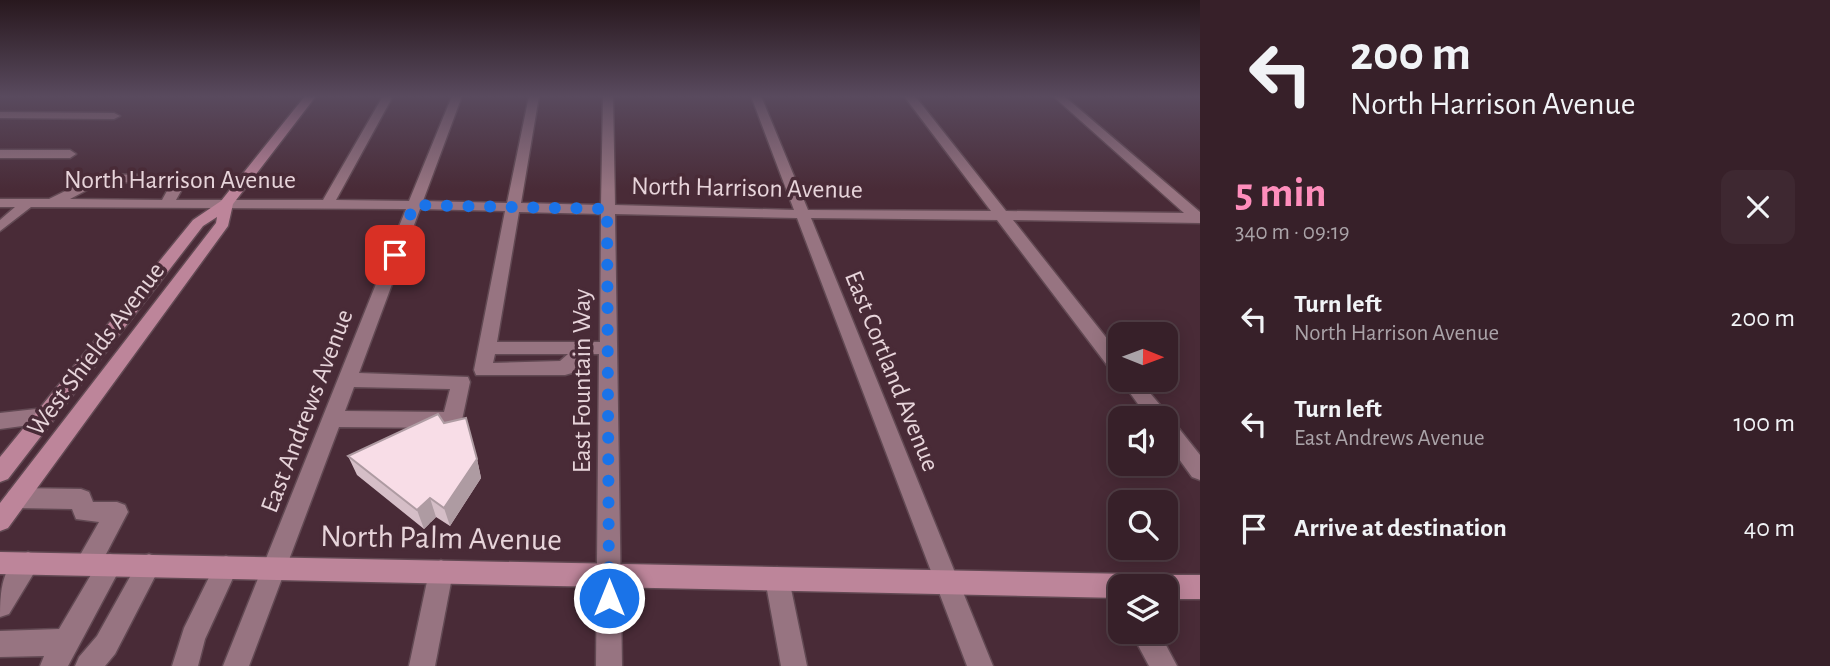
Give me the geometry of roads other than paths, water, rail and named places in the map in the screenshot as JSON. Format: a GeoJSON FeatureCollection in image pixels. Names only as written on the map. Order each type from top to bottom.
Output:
{"type":"FeatureCollection","features":[{"type":"Feature","properties":{"kind":"main road","name":"West Shields Avenue"},"geometry":{"type":"LineString","coordinates":[[0,474],[198,223],[226,204],[287,127]]}},
{"type":"Feature","properties":{"kind":"main road","name":"West Shields Avenue"},"geometry":{"type":"LineString","coordinates":[[0,521],[223,223],[226,204]]}},
{"type":"Feature","properties":{"kind":"main road","name":"North Palm Avenue"},"geometry":{"type":"LineString","coordinates":[[0,563],[1108,587]]}},
{"type":"Feature","properties":{"kind":"main road"},"geometry":{"type":"LineString","coordinates":[[1178,587],[1200,587]]}},
{"type":"Feature","properties":{"kind":"street"},"geometry":{"type":"LineString","coordinates":[[327,205],[371,127]]}},
{"type":"Feature","properties":{"kind":"street","name":"East Andrews Avenue"},"geometry":{"type":"LineString","coordinates":[[236,666],[445,127]]}},
{"type":"Feature","properties":{"kind":"street"},"geometry":{"type":"LineString","coordinates":[[483,370],[529,127]]}},
{"type":"Feature","properties":{"kind":"street","name":"East Fountain Way"},"geometry":{"type":"LineString","coordinates":[[608,127],[609,666]]}},
{"type":"Feature","properties":{"kind":"street","name":"East Cortland Avenue"},"geometry":{"type":"LineString","coordinates":[[768,127],[980,666]]}},
{"type":"Feature","properties":{"kind":"street"},"geometry":{"type":"LineString","coordinates":[[933,127],[1108,353]]}},
{"type":"Feature","properties":{"kind":"street"},"geometry":{"type":"LineString","coordinates":[[1095,127],[1199,217]]}},
{"type":"Feature","properties":{"kind":"street"},"geometry":{"type":"LineString","coordinates":[[0,153],[70,154]]}},
{"type":"Feature","properties":{"kind":"street"},"geometry":{"type":"LineString","coordinates":[[50,204],[100,178],[172,179],[174,191],[166,204]]}},
{"type":"Feature","properties":{"kind":"street","name":"North Harrison Avenue"},"geometry":{"type":"LineString","coordinates":[[0,203],[414,205],[802,214],[1199,217]]}},
{"type":"Feature","properties":{"kind":"street"},"geometry":{"type":"LineString","coordinates":[[0,227],[27,204]]}},
{"type":"Feature","properties":{"kind":"street"},"geometry":{"type":"LineString","coordinates":[[488,348],[608,348]]}},
{"type":"Feature","properties":{"kind":"street"},"geometry":{"type":"LineString","coordinates":[[347,380],[461,382],[483,370],[565,369],[586,348]]}},
{"type":"Feature","properties":{"kind":"street"},"geometry":{"type":"LineString","coordinates":[[332,419],[452,420],[461,382]]}},
{"type":"Feature","properties":{"kind":"street"},"geometry":{"type":"LineString","coordinates":[[1138,392],[1150,406]]}},
{"type":"Feature","properties":{"kind":"street"},"geometry":{"type":"LineString","coordinates":[[0,421],[46,416]]}},
{"type":"Feature","properties":{"kind":"street"},"geometry":{"type":"LineString","coordinates":[[1178,443],[1200,471]]}},
{"type":"Feature","properties":{"kind":"street"},"geometry":{"type":"LineString","coordinates":[[17,498],[81,499],[83,512],[117,512],[66,642],[53,666]]}},
{"type":"Feature","properties":{"kind":"street"},"geometry":{"type":"LineString","coordinates":[[0,605],[28,563]]}},
{"type":"Feature","properties":{"kind":"street"},"geometry":{"type":"LineString","coordinates":[[88,666],[106,645],[149,565]]}},
{"type":"Feature","properties":{"kind":"street"},"geometry":{"type":"LineString","coordinates":[[185,666],[193,637],[226,567]]}},
{"type":"Feature","properties":{"kind":"street"},"geometry":{"type":"LineString","coordinates":[[422,666],[441,572]]}},
{"type":"Feature","properties":{"kind":"street"},"geometry":{"type":"LineString","coordinates":[[777,579],[794,666]]}},
{"type":"Feature","properties":{"kind":"street"},"geometry":{"type":"LineString","coordinates":[[0,644],[66,642]]}},
{"type":"Feature","properties":{"kind":"street"},"geometry":{"type":"LineString","coordinates":[[1151,644],[1164,666]]}}]}
